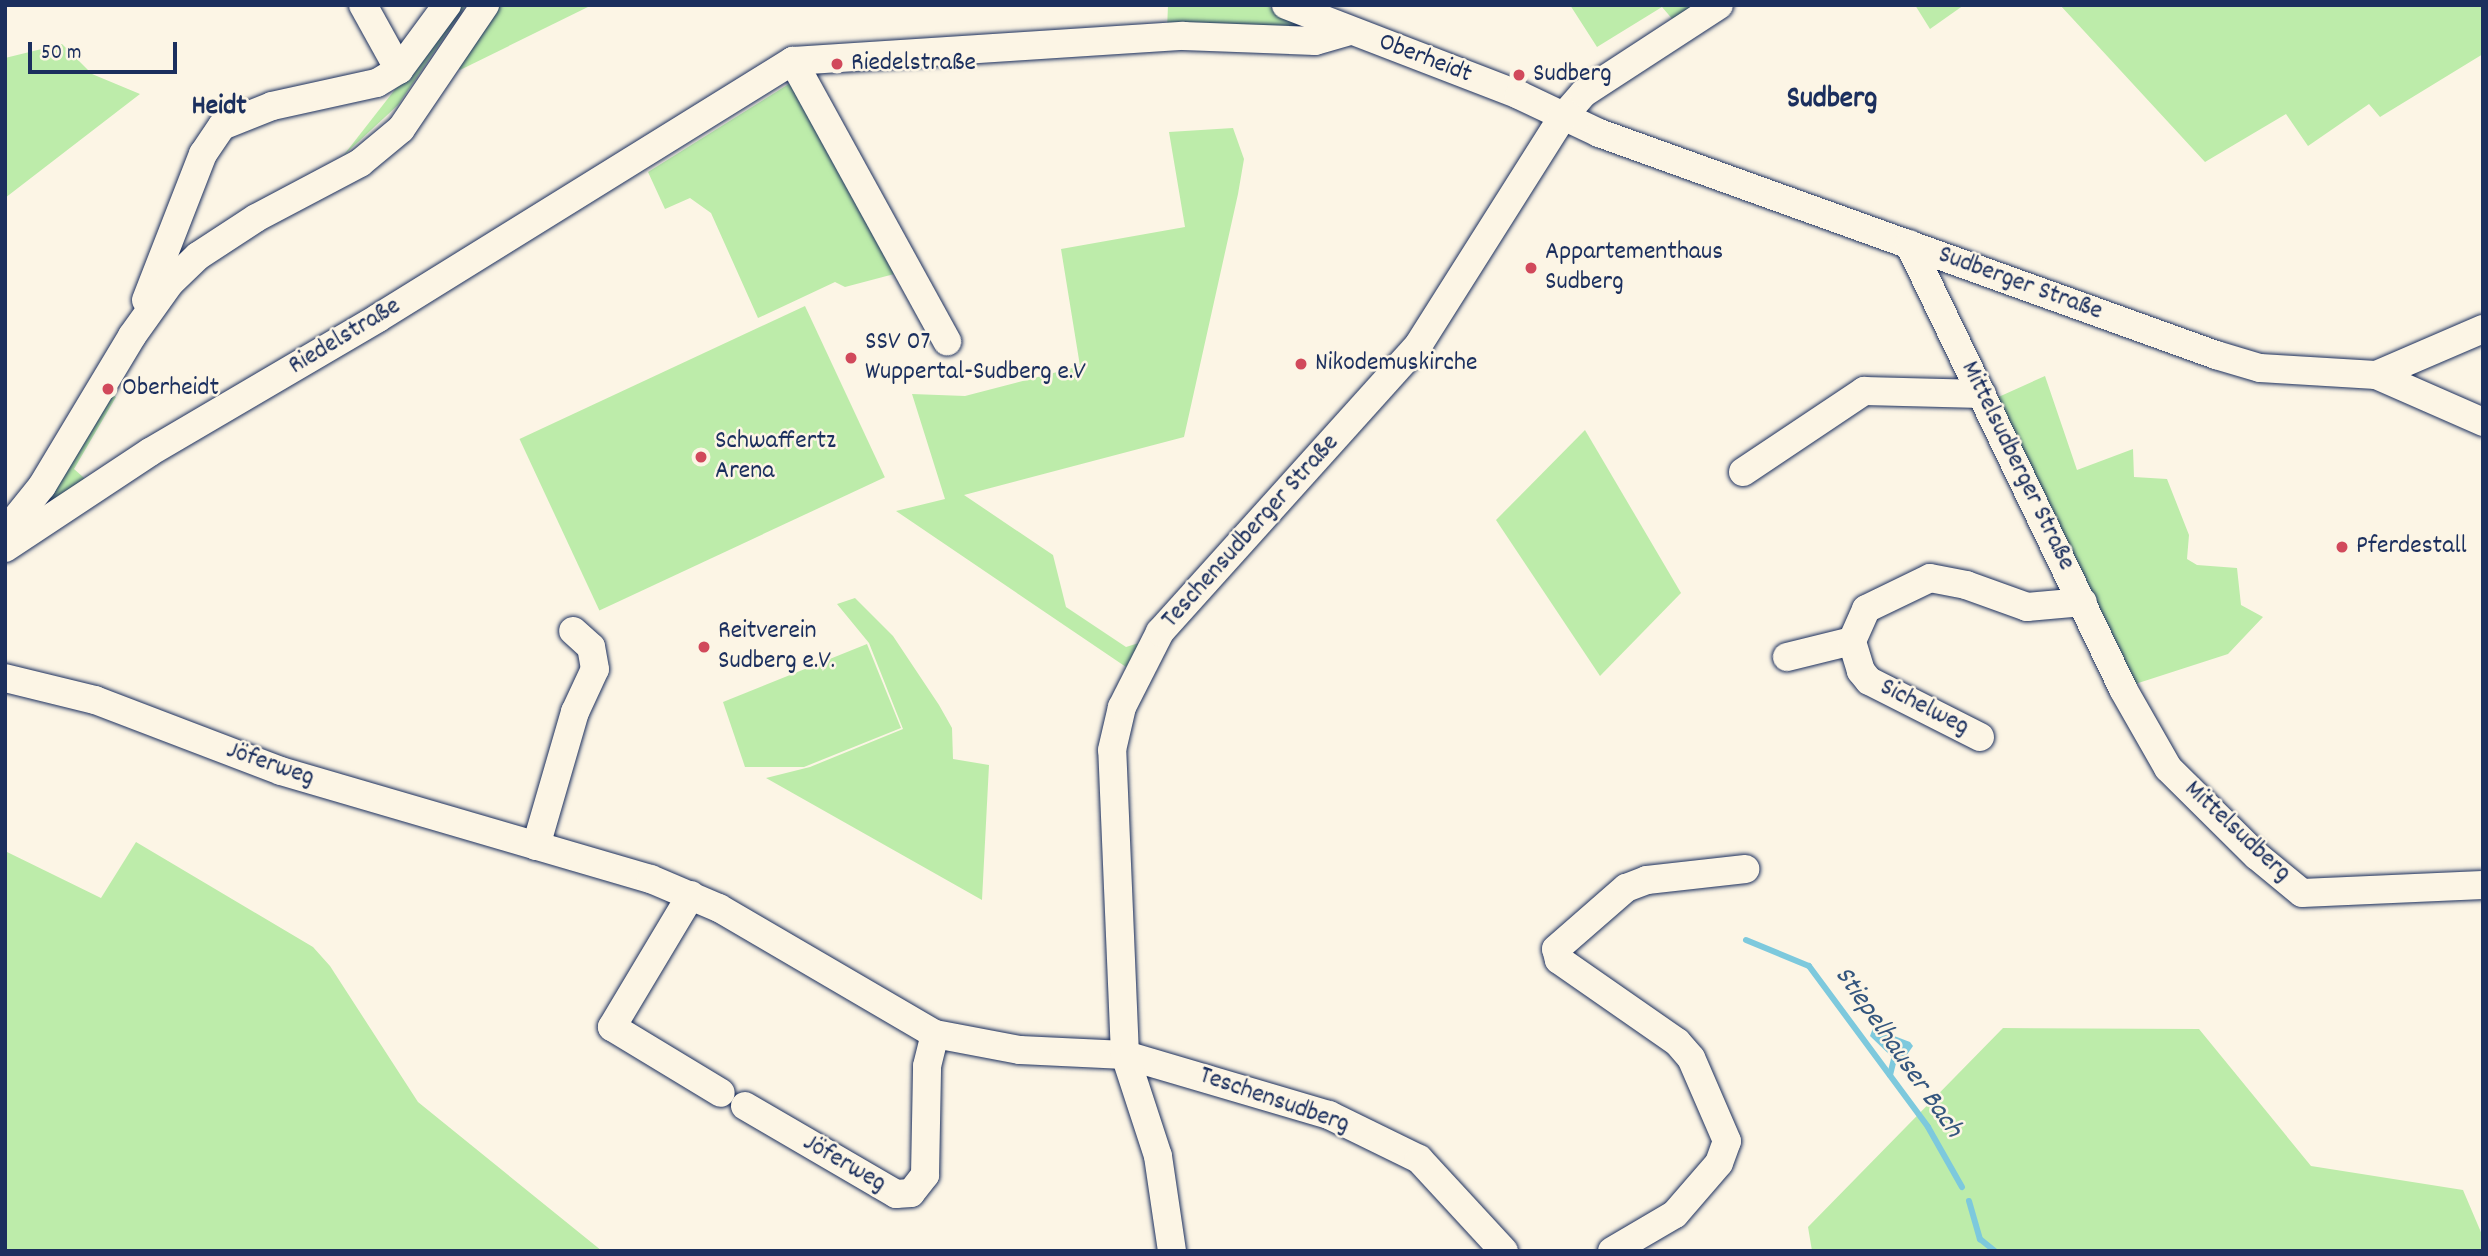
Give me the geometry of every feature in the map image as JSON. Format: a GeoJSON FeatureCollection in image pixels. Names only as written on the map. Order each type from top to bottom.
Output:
{"type":"FeatureCollection","features":[{"type":"Feature","properties":{"kind":"street"},"geometry":{"type":"LineString","coordinates":[[363,5],[399,70]]}},
{"type":"Feature","properties":{"kind":"street"},"geometry":{"type":"LineString","coordinates":[[132,336],[203,154],[222,126],[272,106],[377,83],[399,70],[447,5]]}},
{"type":"Feature","properties":{"kind":"street"},"geometry":{"type":"LineString","coordinates":[[5,531],[42,485],[132,336],[170,283],[198,256],[256,218],[360,163],[401,129],[485,5]]}},
{"type":"Feature","properties":{"kind":"street","name":"Oberheidt"},"geometry":{"type":"LineString","coordinates":[[1286,5],[1519,95],[1562,118]]}},
{"type":"Feature","properties":{"kind":"street","name":"Teschensudberger Straße"},"geometry":{"type":"LineString","coordinates":[[1172,1251],[1158,1156],[1125,1055],[1112,750],[1122,707],[1160,632],[1419,344],[1562,118],[1584,93],[1719,5]]}},
{"type":"Feature","properties":{"kind":"street","name":"Riedelstraße"},"geometry":{"type":"LineString","coordinates":[[5,548],[150,452],[378,318],[793,61],[1183,36],[1315,41],[1351,31]]}},
{"type":"Feature","properties":{"kind":"street"},"geometry":{"type":"LineString","coordinates":[[793,61],[947,341]]}},
{"type":"Feature","properties":{"kind":"street","name":"Sudberger Straße"},"geometry":{"type":"LineString","coordinates":[[1562,118],[2260,368],[2376,375],[2483,422]]}},
{"type":"Feature","properties":{"kind":"street","name":"Mittelsudberger Straße"},"geometry":{"type":"LineString","coordinates":[[1909,244],[2123,689]]}},
{"type":"Feature","properties":{"kind":"street"},"geometry":{"type":"LineString","coordinates":[[2376,375],[2483,329]]}},
{"type":"Feature","properties":{"kind":"street"},"geometry":{"type":"LineString","coordinates":[[1743,472],[1864,391],[1982,394]]}},
{"type":"Feature","properties":{"kind":"street"},"geometry":{"type":"LineString","coordinates":[[1787,657],[1852,641],[1866,609],[1930,578],[1966,585],[2027,607],[2083,602]]}},
{"type":"Feature","properties":{"kind":"street"},"geometry":{"type":"LineString","coordinates":[[536,846],[575,712],[595,669],[591,647],[573,631]]}},
{"type":"Feature","properties":{"kind":"street","name":"Sichelweg"},"geometry":{"type":"LineString","coordinates":[[1852,641],[1861,671],[1869,681],[1980,737]]}},
{"type":"Feature","properties":{"kind":"street","name":"Jöferweg"},"geometry":{"type":"LineString","coordinates":[[5,678],[95,701],[281,771],[691,895],[935,1034],[1020,1050],[1125,1055]]}},
{"type":"Feature","properties":{"kind":"street","name":"Mittelsudberg"},"geometry":{"type":"LineString","coordinates":[[2123,689],[2168,768],[2257,856],[2302,893],[2483,886]]}},
{"type":"Feature","properties":{"kind":"street"},"geometry":{"type":"LineString","coordinates":[[1612,1251],[1675,1214],[1718,1163],[1727,1141],[1691,1058],[1677,1042],[1559,960],[1556,949],[1626,888],[1647,880],[1745,869]]}},
{"type":"Feature","properties":{"kind":"street","name":"Jöferweg"},"geometry":{"type":"LineString","coordinates":[[691,895],[612,1027],[896,1194],[911,1193],[925,1175],[927,1066],[935,1034]]}},
{"type":"Feature","properties":{"kind":"street","name":"Teschensudberg"},"geometry":{"type":"LineString","coordinates":[[1125,1055],[1329,1115],[1419,1159],[1504,1251]]}},
{"type":"Feature","properties":{"kind":"green space"},"geometry":{"type":"Polygon","coordinates":[[[461,5],[466,5],[398,105],[343,156],[461,5]]]}},
{"type":"Feature","properties":{"kind":"green space"},"geometry":{"type":"Polygon","coordinates":[[[496,5],[592,5],[460,70],[457,66],[496,5]]]}},
{"type":"Feature","properties":{"kind":"green space"},"geometry":{"type":"Polygon","coordinates":[[[1168,5],[1266,5],[1299,24],[1297,30],[1167,30],[1168,5]]]}},
{"type":"Feature","properties":{"kind":"green space"},"geometry":{"type":"Polygon","coordinates":[[[1570,5],[1699,5],[1674,21],[1662,7],[1597,47],[1570,5]]]}},
{"type":"Feature","properties":{"kind":"green space"},"geometry":{"type":"Polygon","coordinates":[[[1915,5],[1964,5],[1930,29],[1915,5]]]}},
{"type":"Feature","properties":{"kind":"green space"},"geometry":{"type":"Polygon","coordinates":[[[2060,5],[2483,5],[2483,54],[2380,117],[2369,104],[2308,146],[2286,114],[2205,162],[2060,5]]]}},
{"type":"Feature","properties":{"kind":"green space"},"geometry":{"type":"Polygon","coordinates":[[[62,44],[92,74],[140,94],[5,198],[5,58],[62,44]]]}},
{"type":"Feature","properties":{"kind":"green space"},"geometry":{"type":"Polygon","coordinates":[[[792,82],[898,273],[845,287],[835,282],[758,318],[711,213],[690,198],[665,209],[648,172],[792,82]]]}},
{"type":"Feature","properties":{"kind":"green space"},"geometry":{"type":"Polygon","coordinates":[[[1233,128],[1244,159],[1184,437],[964,495],[1053,555],[1066,607],[1126,647],[1139,643],[1126,667],[896,511],[945,499],[912,394],[965,396],[1080,366],[1061,249],[1185,227],[1169,132],[1233,128]]]}},
{"type":"Feature","properties":{"kind":"green space","name":"Schwaffertz Arena"},"geometry":{"type":"Polygon","coordinates":[[[805,306],[885,477],[599,610],[520,439],[805,306]]]}},
{"type":"Feature","properties":{"kind":"green space"},"geometry":{"type":"Polygon","coordinates":[[[2045,376],[2077,470],[2133,449],[2134,477],[2167,479],[2189,535],[2187,559],[2197,565],[2237,568],[2241,605],[2263,617],[2228,654],[2129,686],[1994,399],[2045,376]]]}},
{"type":"Feature","properties":{"kind":"green space"},"geometry":{"type":"Polygon","coordinates":[[[109,393],[116,397],[74,469],[91,484],[48,506],[43,502],[109,393]]]}},
{"type":"Feature","properties":{"kind":"green space"},"geometry":{"type":"Polygon","coordinates":[[[1585,430],[1681,593],[1600,676],[1496,520],[1585,430]]]}},
{"type":"Feature","properties":{"kind":"green space"},"geometry":{"type":"Polygon","coordinates":[[[855,598],[893,636],[939,705],[952,728],[953,759],[989,765],[982,900],[766,778],[810,767],[903,729],[869,643],[837,604],[855,598]]]}},
{"type":"Feature","properties":{"kind":"green space"},"geometry":{"type":"Polygon","coordinates":[[[867,644],[901,728],[804,767],[745,767],[723,702],[867,644]]]}},
{"type":"Feature","properties":{"kind":"green space"},"geometry":{"type":"Polygon","coordinates":[[[136,842],[313,947],[330,966],[418,1102],[602,1251],[5,1251],[5,851],[101,898],[136,842]]]}},
{"type":"Feature","properties":{"kind":"green space"},"geometry":{"type":"Polygon","coordinates":[[[2003,1028],[2199,1029],[2311,1166],[2463,1190],[2483,1237],[2483,1251],[1812,1251],[1808,1227],[2003,1028]]]}},
{"type":"Feature","properties":{"kind":"water"},"geometry":{"type":"Polygon","coordinates":[[[1873,1028],[1910,1042],[1913,1046],[1906,1056],[1894,1059],[1870,1036],[1873,1028]]]}},
{"type":"Feature","properties":{"kind":"waterway","name":"Stiepelhauser Bach"},"geometry":{"type":"LineString","coordinates":[[1746,940],[1809,966],[1928,1127],[1962,1187]]}},
{"type":"Feature","properties":{"kind":"waterway"},"geometry":{"type":"LineString","coordinates":[[1890,1075],[1894,1059]]}},
{"type":"Feature","properties":{"kind":"waterway","name":"Stiepelhauser Bach"},"geometry":{"type":"LineString","coordinates":[[1969,1201],[1980,1239],[1995,1251]]}},
{"type":"Feature","properties":{"kind":"place","name":"Riedelstraße"},"geometry":{"type":"Point","coordinates":[837,64]}},
{"type":"Feature","properties":{"kind":"place","name":"Sudberg"},"geometry":{"type":"Point","coordinates":[1519,75]}},
{"type":"Feature","properties":{"kind":"place","name":"Appartementhaus Sudberg"},"geometry":{"type":"Point","coordinates":[1531,268]}},
{"type":"Feature","properties":{"kind":"place","name":"SSV 07 Wuppertal-Sudberg e.V"},"geometry":{"type":"Point","coordinates":[851,358]}},
{"type":"Feature","properties":{"kind":"place","name":"Nikodemuskirche"},"geometry":{"type":"Point","coordinates":[1301,364]}},
{"type":"Feature","properties":{"kind":"place","name":"Oberheidt"},"geometry":{"type":"Point","coordinates":[108,389]}},
{"type":"Feature","properties":{"kind":"place","name":"Schwaffertz Arena"},"geometry":{"type":"Point","coordinates":[701,457]}},
{"type":"Feature","properties":{"kind":"place","name":"Pferdestall"},"geometry":{"type":"Point","coordinates":[2342,547]}},
{"type":"Feature","properties":{"kind":"place","name":"Reitverein Sudberg e.V."},"geometry":{"type":"Point","coordinates":[704,647]}},
{"type":"Feature","properties":{"kind":"district","name":"Sudberg"},"geometry":{"type":"Point","coordinates":[1832,101]}},
{"type":"Feature","properties":{"kind":"district","name":"Heidt"},"geometry":{"type":"Point","coordinates":[219,108]}}]}
